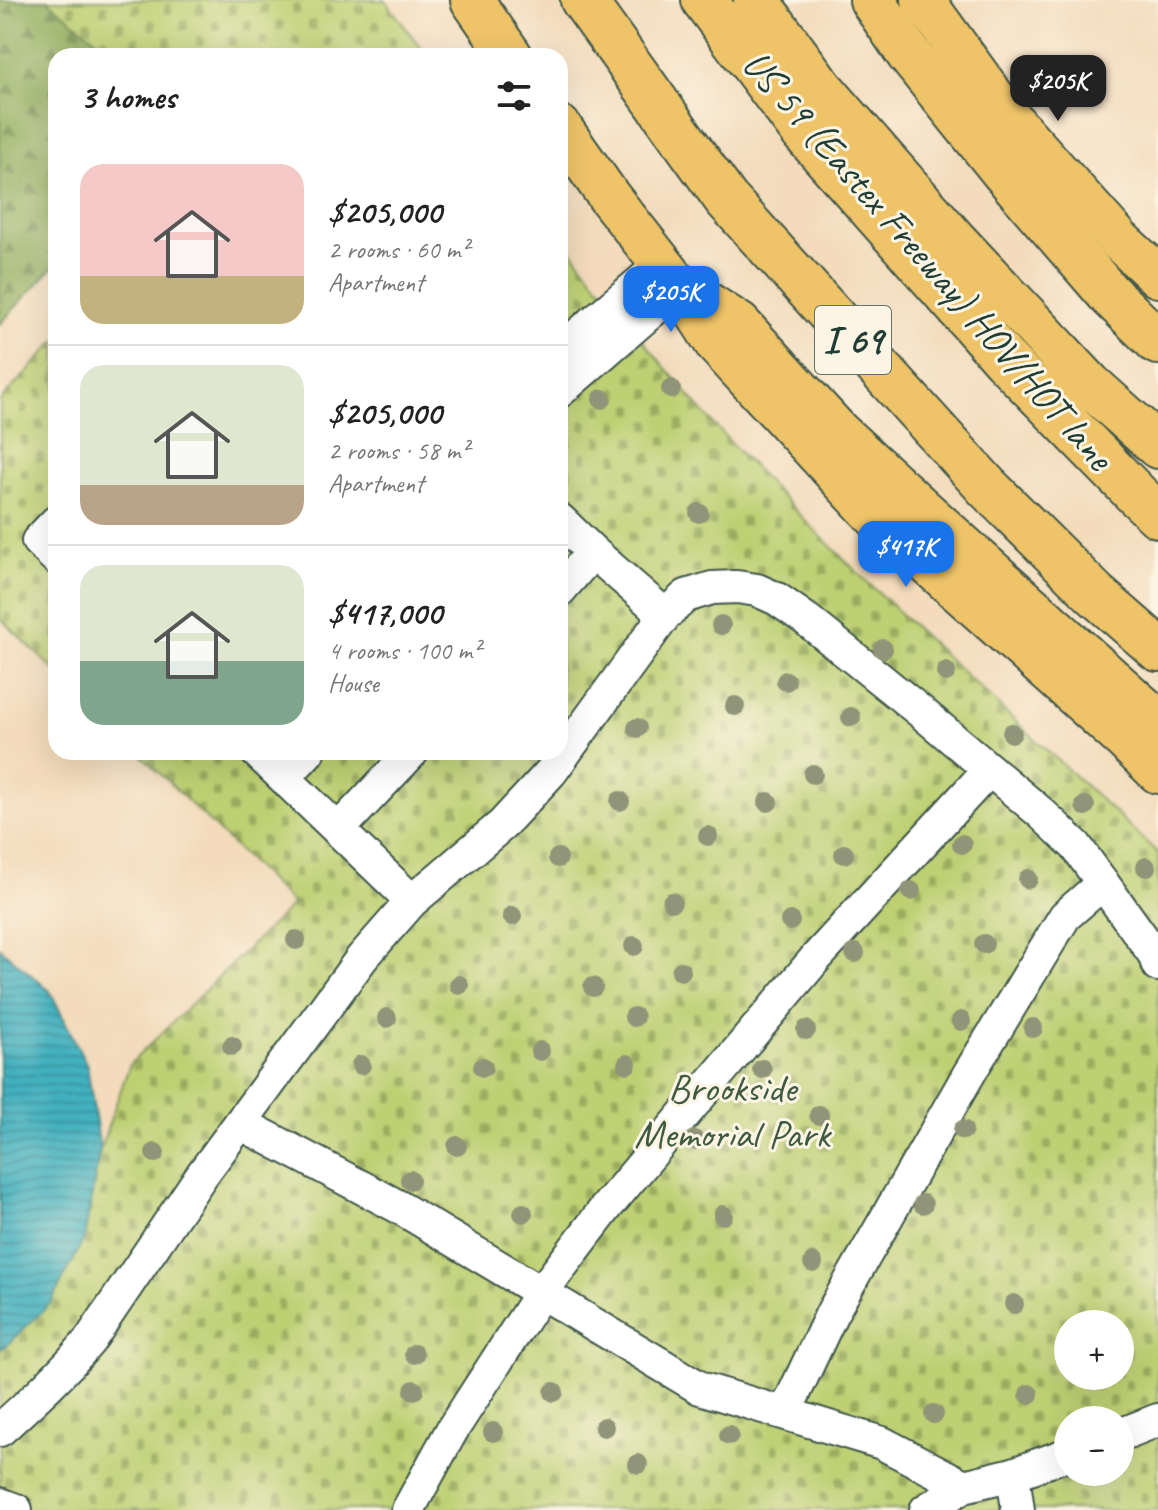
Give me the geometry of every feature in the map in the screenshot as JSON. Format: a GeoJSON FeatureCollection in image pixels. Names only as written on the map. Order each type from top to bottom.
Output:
{"type":"FeatureCollection","features":[{"type":"Feature","properties":{"kind":"highway","name":"I 69"},"geometry":{"type":"LineString","coordinates":[[583,0],[726,199],[987,487],[1095,594],[1158,649]]}},
{"type":"Feature","properties":{"kind":"highway","name":"US 59 (Eastex Freeway) HOV/HOT lane"},"geometry":{"type":"LineString","coordinates":[[704,0],[804,133],[1004,359],[1158,515]]}},
{"type":"Feature","properties":{"kind":"highway"},"geometry":{"type":"LineString","coordinates":[[756,0],[821,88],[954,240],[1090,385],[1158,446]]}},
{"type":"Feature","properties":{"kind":"highway"},"geometry":{"type":"LineString","coordinates":[[872,0],[908,53],[1002,170],[1109,294],[1158,342]]}},
{"type":"Feature","properties":{"kind":"highway"},"geometry":{"type":"LineString","coordinates":[[671,276],[739,325],[838,433],[1158,722]]}},
{"type":"Feature","properties":{"kind":"main road"},"geometry":{"type":"LineString","coordinates":[[472,0],[505,48]]}},
{"type":"Feature","properties":{"kind":"main road"},"geometry":{"type":"LineString","coordinates":[[923,0],[1005,113],[1120,241],[1158,276]]}},
{"type":"Feature","properties":{"kind":"main road"},"geometry":{"type":"LineString","coordinates":[[568,138],[671,276],[717,345],[878,519],[1158,772]]}},
{"type":"Feature","properties":{"kind":"lane"},"geometry":{"type":"LineString","coordinates":[[568,345],[671,276]]}},
{"type":"Feature","properties":{"kind":"lane"},"geometry":{"type":"LineString","coordinates":[[568,383],[671,276]]}},
{"type":"Feature","properties":{"kind":"lane"},"geometry":{"type":"LineString","coordinates":[[568,528],[665,615]]}},
{"type":"Feature","properties":{"kind":"lane"},"geometry":{"type":"LineString","coordinates":[[48,530],[38,541],[48,550]]}},
{"type":"Feature","properties":{"kind":"lane"},"geometry":{"type":"LineString","coordinates":[[568,581],[593,552]]}},
{"type":"Feature","properties":{"kind":"lane"},"geometry":{"type":"LineString","coordinates":[[568,749],[665,615],[686,596],[712,588],[757,590],[777,599],[807,620],[1041,813],[1076,846],[1154,954],[1158,965]]}},
{"type":"Feature","properties":{"kind":"lane"},"geometry":{"type":"LineString","coordinates":[[265,760],[412,901]]}},
{"type":"Feature","properties":{"kind":"lane"},"geometry":{"type":"LineString","coordinates":[[284,778],[301,760]]}},
{"type":"Feature","properties":{"kind":"lane"},"geometry":{"type":"LineString","coordinates":[[338,830],[404,760]]}},
{"type":"Feature","properties":{"kind":"lane"},"geometry":{"type":"LineString","coordinates":[[0,1430],[44,1390],[90,1340],[201,1176],[362,958],[412,901],[502,825],[560,760]]}},
{"type":"Feature","properties":{"kind":"lane"},"geometry":{"type":"LineString","coordinates":[[408,1510],[452,1430],[540,1294],[605,1209],[816,958],[989,770]]}},
{"type":"Feature","properties":{"kind":"lane"},"geometry":{"type":"LineString","coordinates":[[785,1413],[832,1313],[970,1072],[1065,916],[1103,883]]}},
{"type":"Feature","properties":{"kind":"lane"},"geometry":{"type":"LineString","coordinates":[[240,1123],[399,1207],[700,1388],[882,1443],[964,1486]]}},
{"type":"Feature","properties":{"kind":"lane"},"geometry":{"type":"LineString","coordinates":[[1134,1430],[1156,1423]]}},
{"type":"Feature","properties":{"kind":"lane"},"geometry":{"type":"LineString","coordinates":[[926,1510],[964,1486],[1013,1474],[1054,1459]]}},
{"type":"Feature","properties":{"kind":"lane"},"geometry":{"type":"LineString","coordinates":[[1013,1474],[1018,1510]]}},
{"type":"Feature","properties":{"kind":"lane"},"geometry":{"type":"LineString","coordinates":[[0,1504],[16,1510]]}},
{"type":"Feature","properties":{"kind":"green space"},"geometry":{"type":"Polygon","coordinates":[[[0,0],[47,0],[107,48],[48,48],[48,273],[0,324],[0,0]]]}},
{"type":"Feature","properties":{"kind":"green space"},"geometry":{"type":"Polygon","coordinates":[[[47,0],[385,0],[421,48],[107,48],[47,0]]]}},
{"type":"Feature","properties":{"kind":"green space","name":"Brookside Memorial Park"},"geometry":{"type":"Polygon","coordinates":[[[568,246],[694,402],[792,507],[947,657],[1158,853],[1158,1510],[0,1510],[0,1349],[5,1347],[84,1239],[100,1149],[130,1064],[293,904],[146,760],[568,760],[568,246]]]}},
{"type":"Feature","properties":{"kind":"green space"},"geometry":{"type":"Polygon","coordinates":[[[48,350],[48,664],[0,618],[0,401],[48,350]]]}},
{"type":"Feature","properties":{"kind":"water"},"geometry":{"type":"Polygon","coordinates":[[[0,948],[50,991],[87,1065],[100,1149],[84,1239],[51,1303],[0,1349],[0,948]]]}}]}
